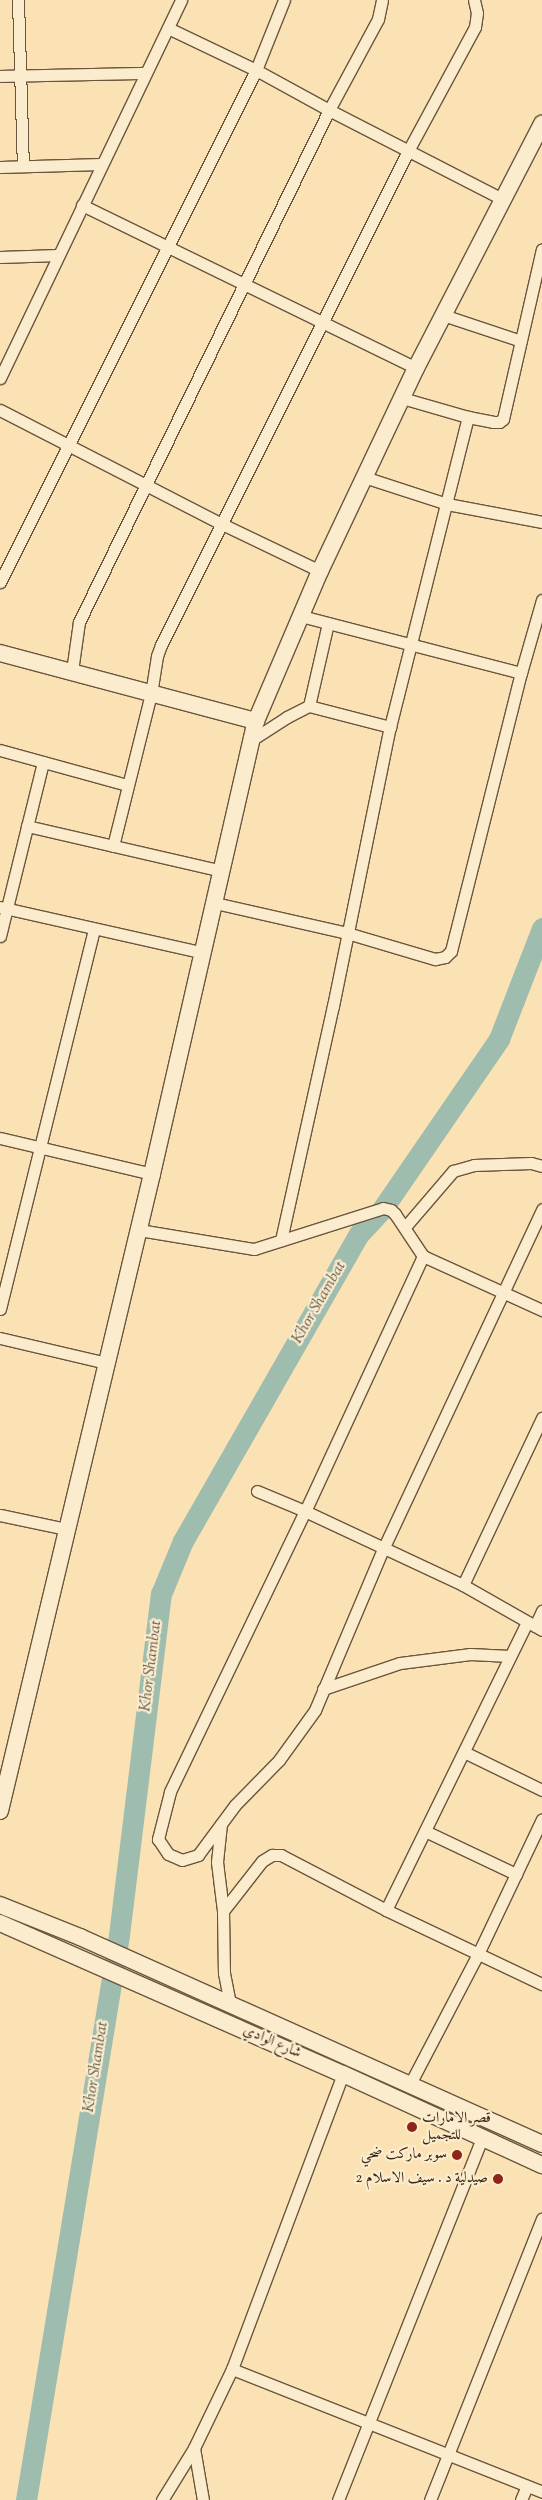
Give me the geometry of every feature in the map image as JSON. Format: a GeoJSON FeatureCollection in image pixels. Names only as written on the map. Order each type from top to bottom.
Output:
{"type":"FeatureCollection","features":[{"type":"Feature","properties":{"kind":"street"},"geometry":{"type":"LineString","coordinates":[[18,0],[23,166]]}},
{"type":"Feature","properties":{"kind":"street"},"geometry":{"type":"LineString","coordinates":[[0,378],[181,0]]}},
{"type":"Feature","properties":{"kind":"street"},"geometry":{"type":"LineString","coordinates":[[0,582],[256,70],[284,0]]}},
{"type":"Feature","properties":{"kind":"street"},"geometry":{"type":"LineString","coordinates":[[72,671],[79,622],[328,110],[378,19],[382,0]]}},
{"type":"Feature","properties":{"kind":"street"},"geometry":{"type":"LineString","coordinates":[[113,846],[151,694],[157,656],[161,644],[408,151],[474,27],[477,13],[474,0]]}},
{"type":"Feature","properties":{"kind":"street"},"geometry":{"type":"LineString","coordinates":[[168,28],[256,70],[328,110],[502,199]]}},
{"type":"Feature","properties":{"kind":"street"},"geometry":{"type":"LineString","coordinates":[[0,76],[145,73]]}},
{"type":"Feature","properties":{"kind":"street"},"geometry":{"type":"LineString","coordinates":[[0,1811],[5,1769],[107,1364],[204,953],[256,721],[277,666],[320,570],[416,368],[502,199],[539,135]]}},
{"type":"Feature","properties":{"kind":"street"},"geometry":{"type":"LineString","coordinates":[[0,166],[101,164]]}},
{"type":"Feature","properties":{"kind":"street"},"geometry":{"type":"LineString","coordinates":[[82,205],[416,368]]}},
{"type":"Feature","properties":{"kind":"street"},"geometry":{"type":"LineString","coordinates":[[402,398],[468,417],[493,422],[500,422],[503,419],[541,254]]}},
{"type":"Feature","properties":{"kind":"street"},"geometry":{"type":"LineString","coordinates":[[0,257],[58,255]]}},
{"type":"Feature","properties":{"kind":"street"},"geometry":{"type":"LineString","coordinates":[[443,315],[521,341]]}},
{"type":"Feature","properties":{"kind":"street"},"geometry":{"type":"LineString","coordinates":[[0,410],[222,524],[320,570]]}},
{"type":"Feature","properties":{"kind":"street"},"geometry":{"type":"LineString","coordinates":[[282,1240],[333,1006],[346,933],[390,727],[468,417]]}},
{"type":"Feature","properties":{"kind":"street"},"geometry":{"type":"LineString","coordinates":[[364,477],[447,504],[542,522]]}},
{"type":"Feature","properties":{"kind":"street"},"geometry":{"type":"LineString","coordinates":[[215,903],[346,933],[435,959],[445,957],[452,951],[521,673],[542,600]]}},
{"type":"Feature","properties":{"kind":"street"},"geometry":{"type":"LineString","coordinates":[[301,616],[521,673]]}},
{"type":"Feature","properties":{"kind":"street"},"geometry":{"type":"LineString","coordinates":[[309,706],[328,623]]}},
{"type":"Feature","properties":{"kind":"street"},"geometry":{"type":"LineString","coordinates":[[0,653],[256,721]]}},
{"type":"Feature","properties":{"kind":"street"},"geometry":{"type":"LineString","coordinates":[[250,741],[287,717],[309,706],[390,727]]}},
{"type":"Feature","properties":{"kind":"street"},"geometry":{"type":"LineString","coordinates":[[0,750],[127,785]]}},
{"type":"Feature","properties":{"kind":"street"},"geometry":{"type":"LineString","coordinates":[[0,936],[3,908],[43,762]]}},
{"type":"Feature","properties":{"kind":"street"},"geometry":{"type":"LineString","coordinates":[[27,826],[222,871]]}},
{"type":"Feature","properties":{"kind":"street"},"geometry":{"type":"LineString","coordinates":[[3,908],[204,953]]}},
{"type":"Feature","properties":{"kind":"street"},"geometry":{"type":"LineString","coordinates":[[0,1309],[38,1148],[94,929]]}},
{"type":"Feature","properties":{"kind":"street"},"geometry":{"type":"LineString","coordinates":[[0,1138],[152,1174]]}},
{"type":"Feature","properties":{"kind":"street"},"geometry":{"type":"LineString","coordinates":[[405,1227],[453,1170],[474,1165],[531,1163],[542,1166]]}},
{"type":"Feature","properties":{"kind":"street"},"geometry":{"type":"LineString","coordinates":[[139,1230],[254,1250],[383,1208],[391,1210],[405,1227],[423,1256],[542,1310]]}},
{"type":"Feature","properties":{"kind":"street"},"geometry":{"type":"LineString","coordinates":[[423,1256],[305,1511],[170,1792],[158,1839],[168,1854],[182,1860],[198,1855],[221,1824],[300,1734],[315,1710],[384,1547],[542,1209]]}},
{"type":"Feature","properties":{"kind":"street"},"geometry":{"type":"LineString","coordinates":[[0,1338],[107,1364]]}},
{"type":"Feature","properties":{"kind":"street"},"geometry":{"type":"LineString","coordinates":[[462,1585],[542,1418]]}},
{"type":"Feature","properties":{"kind":"street"},"geometry":{"type":"LineString","coordinates":[[257,1491],[384,1547],[462,1585],[535,1626]]}},
{"type":"Feature","properties":{"kind":"street"},"geometry":{"type":"LineString","coordinates":[[0,1515],[66,1529]]}},
{"type":"Feature","properties":{"kind":"street"},"geometry":{"type":"LineString","coordinates":[[386,1910],[510,1656],[535,1626],[542,1611]]}},
{"type":"Feature","properties":{"kind":"street"},"geometry":{"type":"LineString","coordinates":[[323,1689],[400,1664],[470,1654],[510,1656]]}},
{"type":"Feature","properties":{"kind":"street"},"geometry":{"type":"LineString","coordinates":[[464,1752],[542,1790]]}},
{"type":"Feature","properties":{"kind":"street"},"geometry":{"type":"LineString","coordinates":[[410,2084],[478,1954],[542,1819]]}},
{"type":"Feature","properties":{"kind":"street"},"geometry":{"type":"LineString","coordinates":[[221,1824],[217,1862],[223,1911],[224,1973],[230,2004]]}},
{"type":"Feature","properties":{"kind":"street"},"geometry":{"type":"LineString","coordinates":[[425,1831],[516,1874]]}},
{"type":"Feature","properties":{"kind":"street"},"geometry":{"type":"LineString","coordinates":[[223,1911],[262,1861],[272,1855],[281,1855],[386,1910],[542,1984]]}},
{"type":"Feature","properties":{"kind":"street","name":"شارع الوادي"},"geometry":{"type":"LineString","coordinates":[[0,1905],[80,1937],[542,2144]]}},
{"type":"Feature","properties":{"kind":"street","name":"شارع الوادي"},"geometry":{"type":"LineString","coordinates":[[0,1923],[137,1982],[542,2165]]}},
{"type":"Feature","properties":{"kind":"street"},"geometry":{"type":"LineString","coordinates":[[162,2500],[194,2448],[232,2369],[343,2074]]}},
{"type":"Feature","properties":{"kind":"street"},"geometry":{"type":"LineString","coordinates":[[338,2500],[370,2424],[482,2138]]}},
{"type":"Feature","properties":{"kind":"street"},"geometry":{"type":"LineString","coordinates":[[430,2500],[542,2218]]}},
{"type":"Feature","properties":{"kind":"street"},"geometry":{"type":"LineString","coordinates":[[232,2369],[542,2492]]}},
{"type":"Feature","properties":{"kind":"street"},"geometry":{"type":"LineString","coordinates":[[194,2448],[203,2500]]}},
{"type":"Feature","properties":{"kind":"street"},"geometry":{"type":"LineString","coordinates":[[521,2500],[527,2486]]}},
{"type":"Feature","properties":{"kind":"waterway","name":"Khor Shambat"},"geometry":{"type":"LineString","coordinates":[[26,2500],[119,1935],[161,1594],[183,1541],[359,1234],[383,1208],[499,1039],[542,928]]}},
{"type":"Feature","properties":{"kind":"place","name":"قصر الامارات للتجميل"},"geometry":{"type":"Point","coordinates":[412,2127]}},
{"type":"Feature","properties":{"kind":"place","name":"سوبر ماركت ضحي"},"geometry":{"type":"Point","coordinates":[457,2155]}},
{"type":"Feature","properties":{"kind":"place","name":"صيدلية د . سيف الاسلام 2"},"geometry":{"type":"Point","coordinates":[498,2179]}}]}
